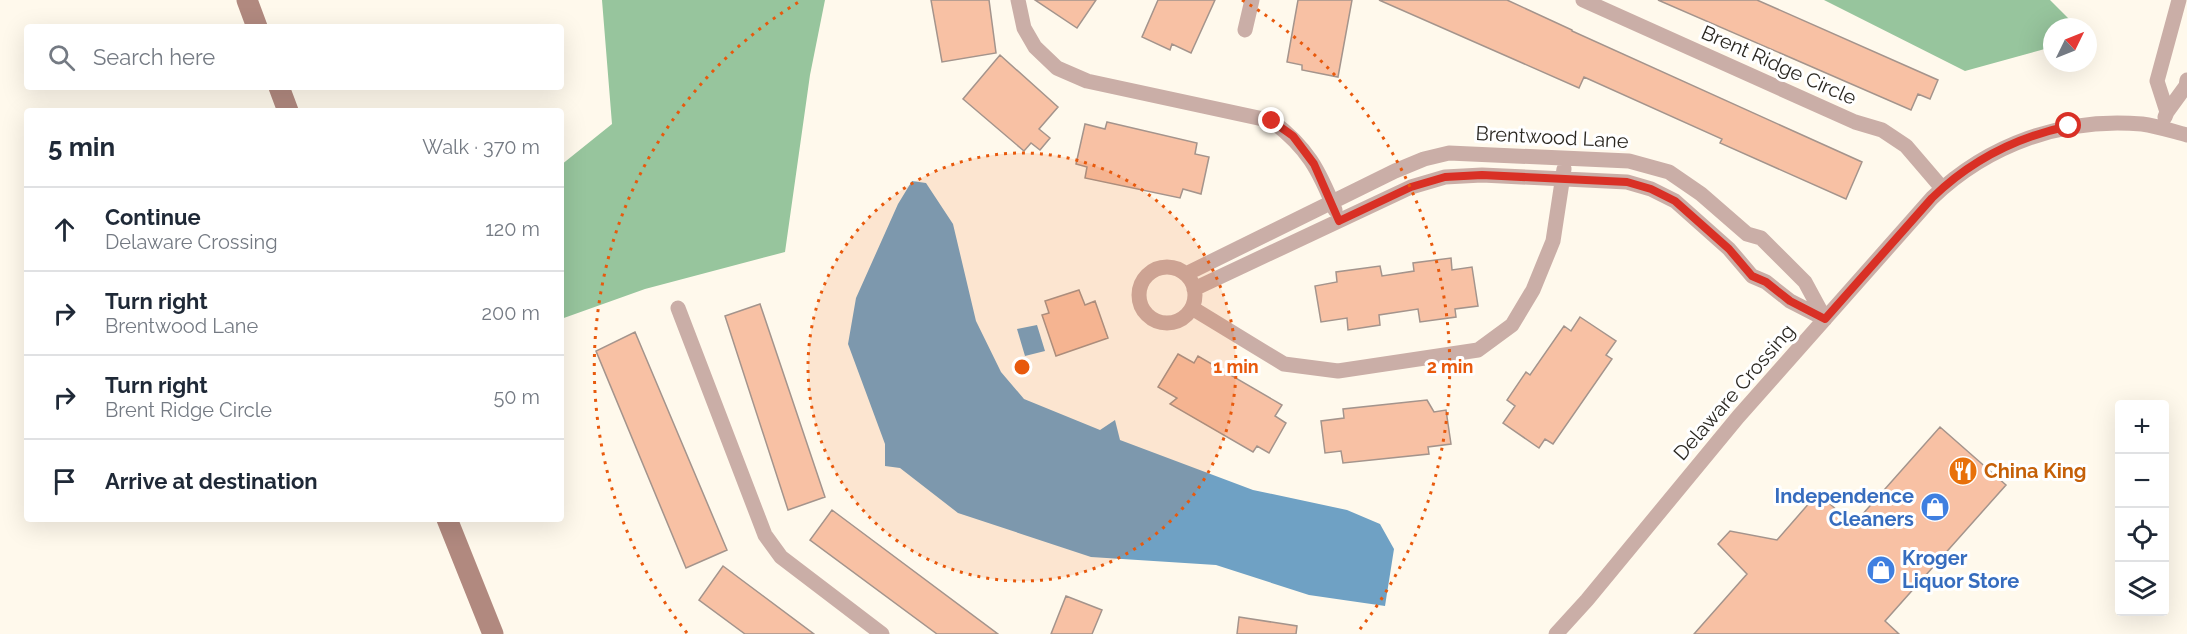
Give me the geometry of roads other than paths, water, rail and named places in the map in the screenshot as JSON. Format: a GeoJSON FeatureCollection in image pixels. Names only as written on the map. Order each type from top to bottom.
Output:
{"type":"FeatureCollection","features":[{"type":"Feature","properties":{"kind":"main road"},"geometry":{"type":"LineString","coordinates":[[247,0],[256,24]]}},
{"type":"Feature","properties":{"kind":"main road"},"geometry":{"type":"LineString","coordinates":[[280,90],[287,108]]}},
{"type":"Feature","properties":{"kind":"main road"},"geometry":{"type":"LineString","coordinates":[[448,522],[493,634]]}},
{"type":"Feature","properties":{"kind":"street"},"geometry":{"type":"LineString","coordinates":[[1018,0],[1024,28],[1035,47],[1057,68],[1087,81],[1272,121],[1293,136],[1314,164],[1339,221]]}},
{"type":"Feature","properties":{"kind":"street"},"geometry":{"type":"LineString","coordinates":[[1245,30],[1252,0]]}},
{"type":"Feature","properties":{"kind":"street","name":"Brent Ridge Circle"},"geometry":{"type":"LineString","coordinates":[[1583,0],[1855,122],[1882,130],[1906,146],[1942,188]]}},
{"type":"Feature","properties":{"kind":"street"},"geometry":{"type":"LineString","coordinates":[[2167,112],[2157,81],[2179,0]]}},
{"type":"Feature","properties":{"kind":"street"},"geometry":{"type":"LineString","coordinates":[[2163,128],[2167,112],[2186,86],[2187,80]]}},
{"type":"Feature","properties":{"kind":"street","name":"Delaware Crossing"},"geometry":{"type":"LineString","coordinates":[[1556,634],[1587,600],[1738,417],[1942,188],[1973,163],[2013,143],[2069,126],[2118,123],[2163,128],[2187,135]]}},
{"type":"Feature","properties":{"kind":"street","name":"Brentwood Lane"},"geometry":{"type":"LineString","coordinates":[[1186,274],[1395,171],[1424,159],[1449,153],[1629,161],[1669,172],[1701,194],[1747,234],[1761,238],[1805,282],[1825,319]]}},
{"type":"Feature","properties":{"kind":"street"},"geometry":{"type":"LineString","coordinates":[[1192,308],[1284,364],[1338,371],[1478,350],[1512,324],[1533,290],[1553,241],[1564,178],[1564,158]]}},
{"type":"Feature","properties":{"kind":"street","name":"Brentwood Lane"},"geometry":{"type":"LineString","coordinates":[[1194,289],[1411,187],[1445,177],[1482,175],[1564,178],[1627,182],[1651,189],[1675,201],[1729,249],[1752,276],[1766,282],[1790,301],[1825,319]]}},
{"type":"Feature","properties":{"kind":"street"},"geometry":{"type":"LineString","coordinates":[[1168,267],[1186,274],[1194,289],[1195,299],[1186,316],[1177,321],[1159,322],[1150,318],[1143,311],[1138,295],[1145,276],[1158,268],[1168,267]]}},
{"type":"Feature","properties":{"kind":"street"},"geometry":{"type":"LineString","coordinates":[[678,308],[765,535],[781,557],[882,634]]}},
{"type":"Feature","properties":{"kind":"water"},"geometry":{"type":"Polygon","coordinates":[[[912,181],[926,183],[953,224],[976,321],[1001,372],[1024,399],[1100,430],[1115,420],[1120,440],[1253,490],[1347,510],[1380,524],[1394,549],[1385,606],[1309,595],[1216,565],[1091,557],[958,513],[900,468],[885,466],[885,444],[848,344],[856,298],[898,204],[912,181]]]}},
{"type":"Feature","properties":{"kind":"water"},"geometry":{"type":"Polygon","coordinates":[[[1037,325],[1045,351],[1025,356],[1017,329],[1037,325]]]}},
{"type":"Feature","properties":{"kind":"place","name":"China King"},"geometry":{"type":"Point","coordinates":[1963,471]}},
{"type":"Feature","properties":{"kind":"place","name":"Independence Cleaners"},"geometry":{"type":"Point","coordinates":[1935,507]}},
{"type":"Feature","properties":{"kind":"place","name":"Kroger Liquor Store"},"geometry":{"type":"Point","coordinates":[1881,570]}}]}
